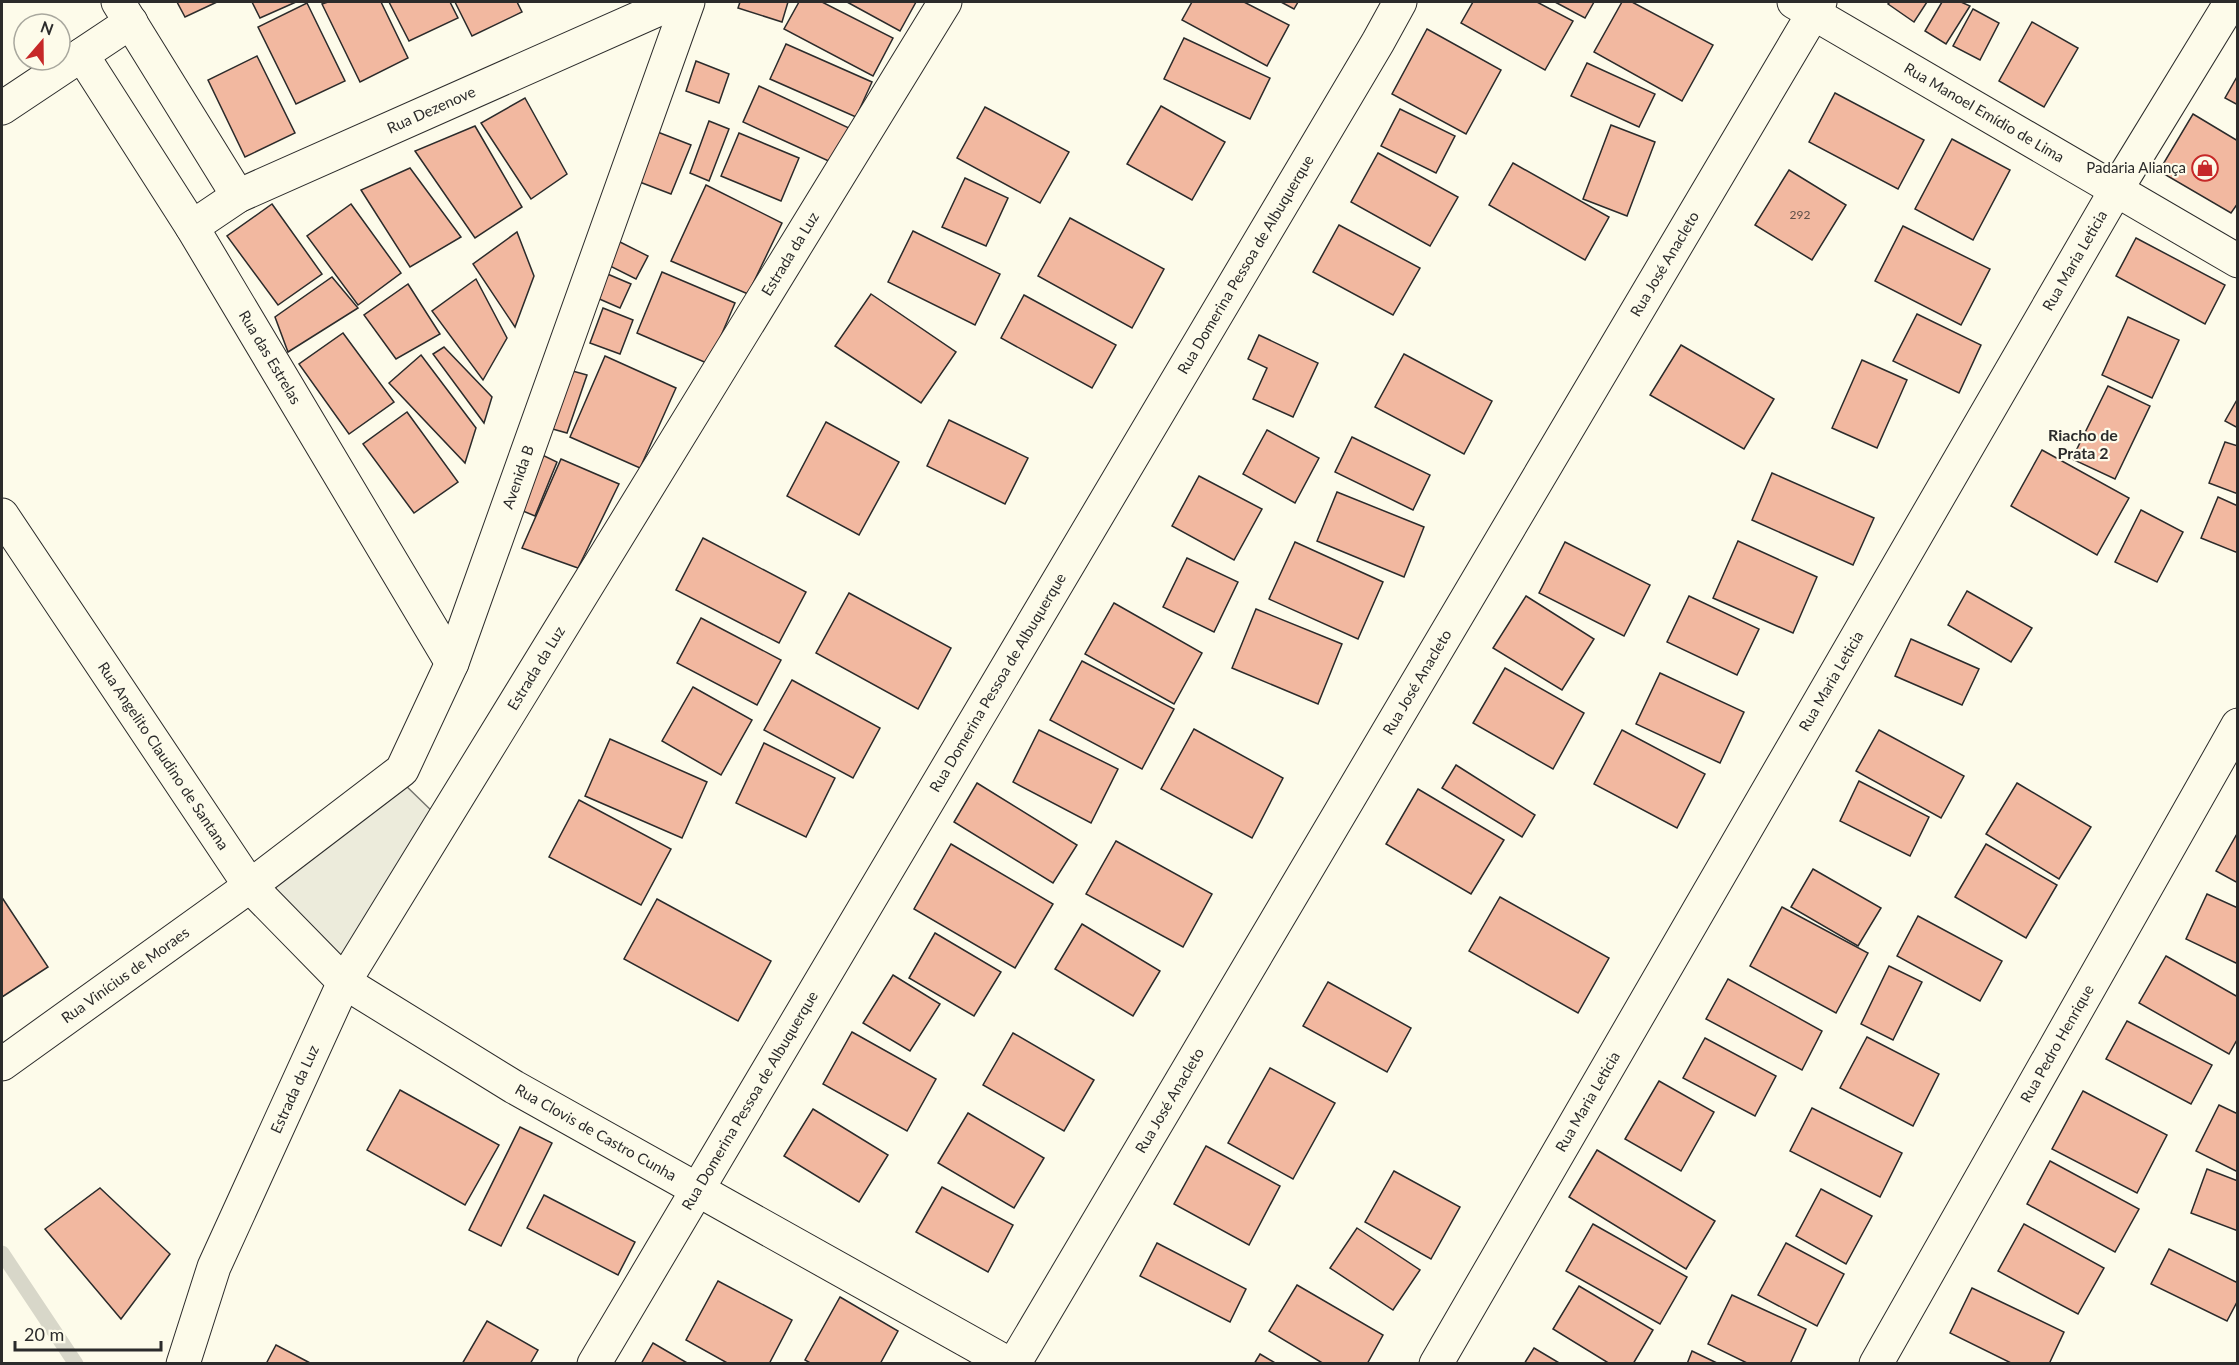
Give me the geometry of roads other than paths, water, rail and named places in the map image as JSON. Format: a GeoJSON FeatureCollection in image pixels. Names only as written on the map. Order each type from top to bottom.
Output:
{"type":"FeatureCollection","features":[{"type":"Feature","properties":{"kind":"street","name":"Rua Dezenove"},"geometry":{"type":"LineString","coordinates":[[192,227],[238,196],[675,2]]}},
{"type":"Feature","properties":{"kind":"street","name":"Avenida B"},"geometry":{"type":"LineString","coordinates":[[250,886],[402,770],[452,663],[688,2]]}},
{"type":"Feature","properties":{"kind":"street","name":"Estrada da Luz"},"geometry":{"type":"LineString","coordinates":[[183,1364],[214,1267],[344,982],[945,2]]}},
{"type":"Feature","properties":{"kind":"street","name":"Rua Domerina Pessoa de Albuquerque"},"geometry":{"type":"LineString","coordinates":[[594,1364],[1400,2]]}},
{"type":"Feature","properties":{"kind":"street","name":"Rua Maria Leticia"},"geometry":{"type":"LineString","coordinates":[[1437,1364],[2116,190],[2231,2]]}},
{"type":"Feature","properties":{"kind":"street","name":"Rua Manoel Emídio de Lima"},"geometry":{"type":"LineString","coordinates":[[1809,5],[2238,261]]}},
{"type":"Feature","properties":{"kind":"street","name":"Rua José Anacleto"},"geometry":{"type":"LineString","coordinates":[[1014,1364],[1809,5]]}},
{"type":"Feature","properties":{"kind":"street"},"geometry":{"type":"LineString","coordinates":[[2,108],[82,55],[124,12],[238,196]]}},
{"type":"Feature","properties":{"kind":"street","name":"Rua das Estrelas"},"geometry":{"type":"LineString","coordinates":[[82,55],[192,227],[452,663]]}},
{"type":"Feature","properties":{"kind":"street","name":"Rua Angelito Claudino de Santana"},"geometry":{"type":"LineString","coordinates":[[2,515],[250,886],[344,982]]}},
{"type":"Feature","properties":{"kind":"street","name":"Rua Pedro Henrique"},"geometry":{"type":"LineString","coordinates":[[1876,1364],[2238,725]]}},
{"type":"Feature","properties":{"kind":"street","name":"Rua Vinícius de Moraes"},"geometry":{"type":"LineString","coordinates":[[2,1064],[250,886]]}},
{"type":"Feature","properties":{"kind":"street","name":"Rua Clovis de Castro Cunha"},"geometry":{"type":"LineString","coordinates":[[344,982],[514,1087],[1009,1364]]}},
{"type":"Feature","properties":{"kind":"waterway"},"geometry":{"type":"LineString","coordinates":[[2,1253],[76,1364]]}},
{"type":"Feature","properties":{"kind":"place","name":"Padaria Aliança"},"geometry":{"type":"Point","coordinates":[2205,168]}},
{"type":"Feature","properties":{"kind":"district","name":"Riacho de Prata 2"},"geometry":{"type":"Point","coordinates":[2083,444]}}]}
